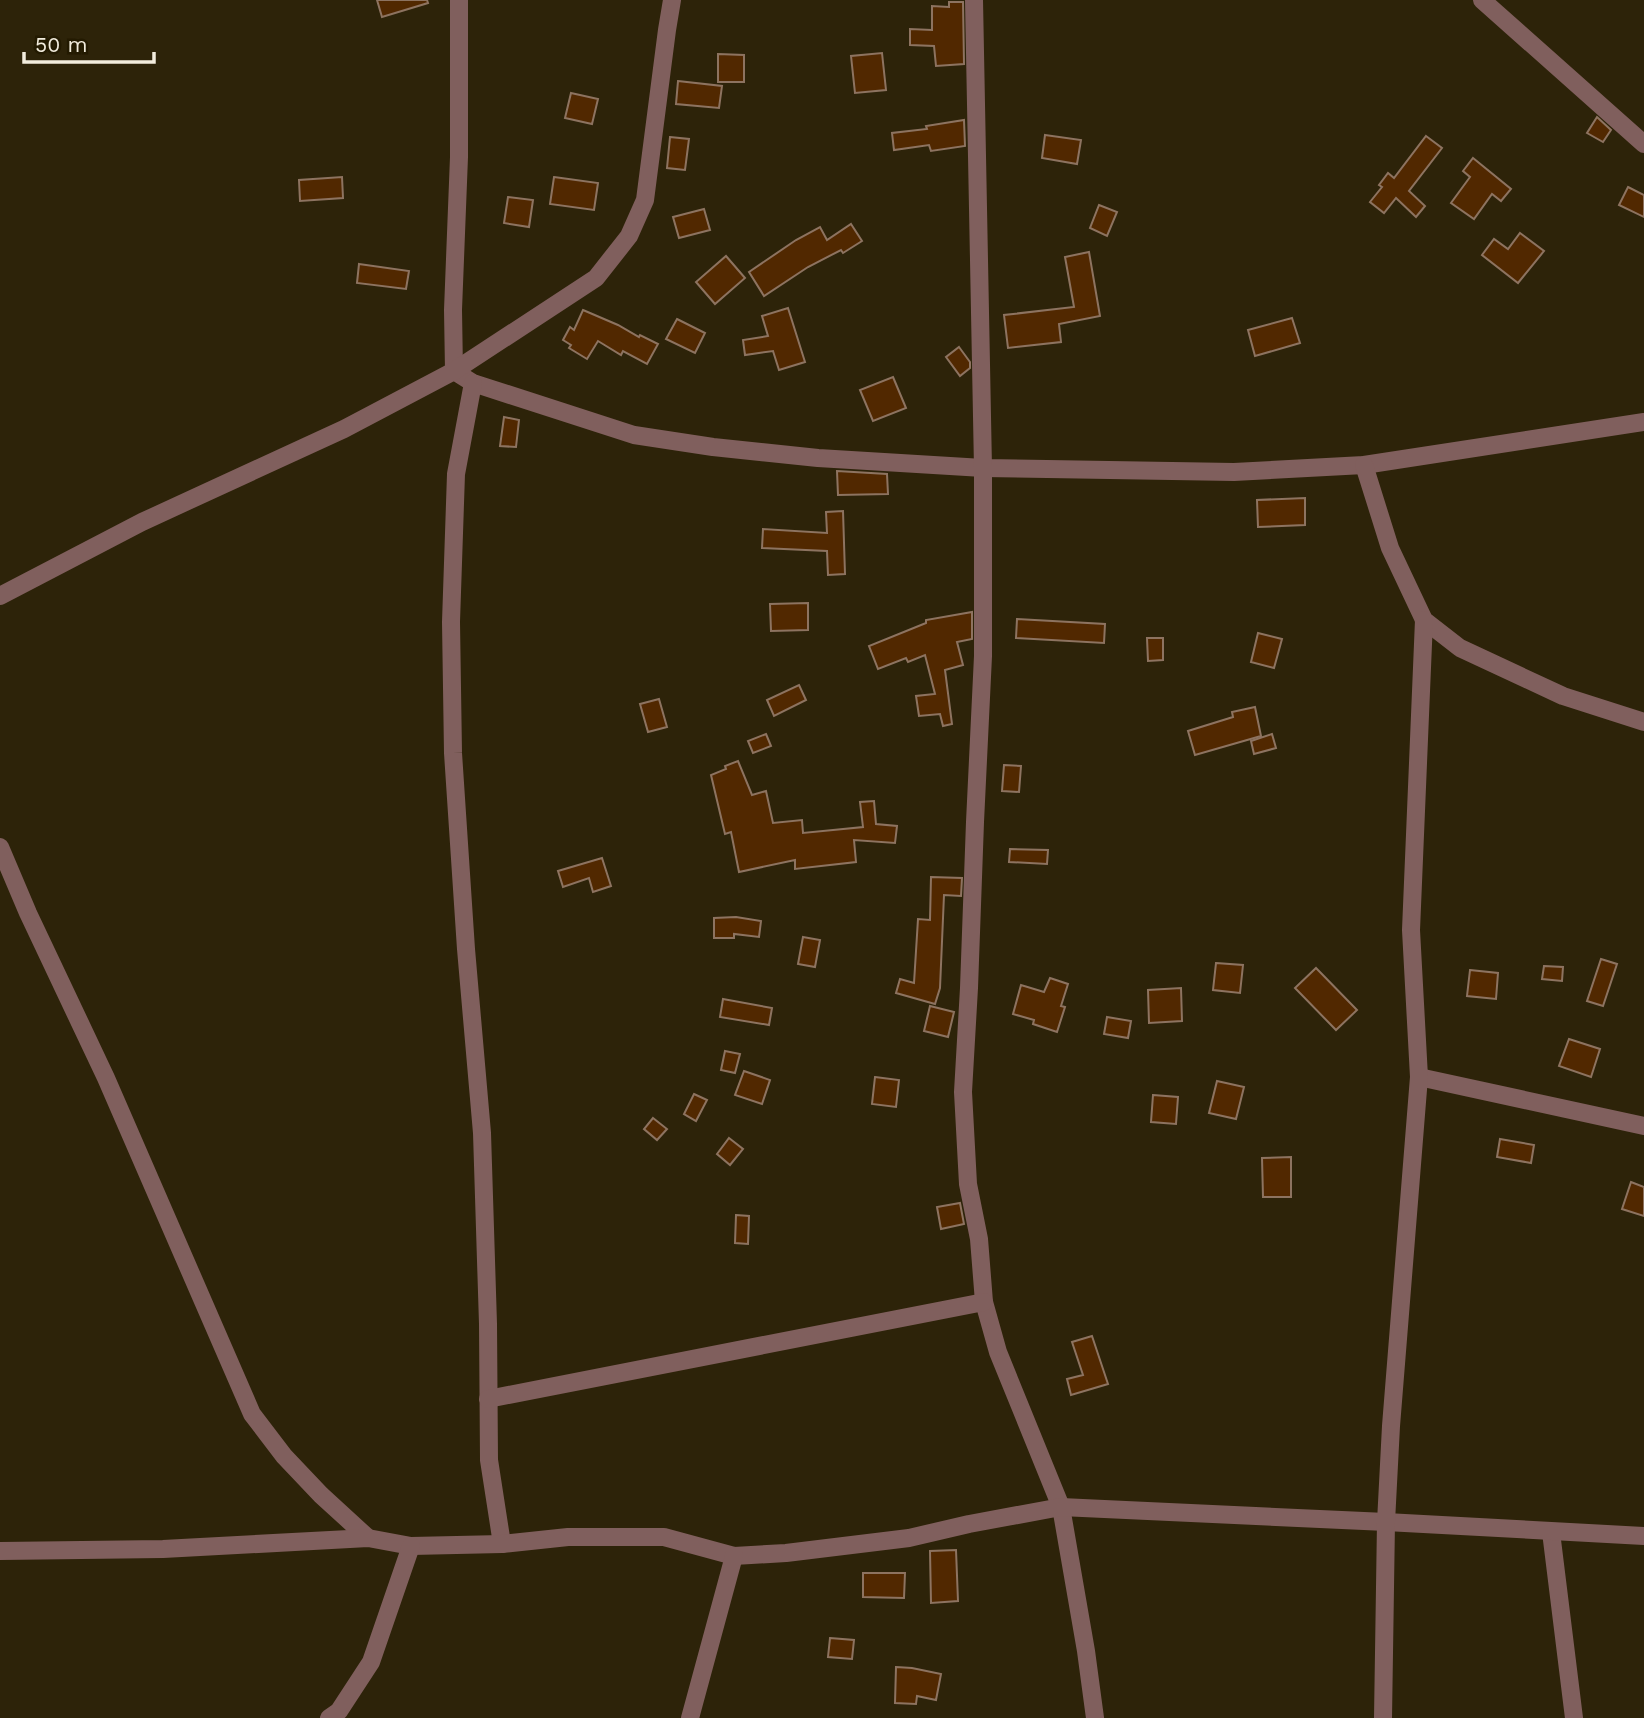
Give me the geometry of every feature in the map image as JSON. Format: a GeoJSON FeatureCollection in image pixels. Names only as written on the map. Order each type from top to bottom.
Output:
{"type":"FeatureCollection","features":[{"type":"Feature","properties":{"kind":"street"},"geometry":{"type":"LineString","coordinates":[[454,371],[453,310],[459,157],[459,0]]}},
{"type":"Feature","properties":{"kind":"street"},"geometry":{"type":"LineString","coordinates":[[0,596],[142,522],[344,429],[454,371],[596,278],[629,236],[645,200],[672,0]]}},
{"type":"Feature","properties":{"kind":"street"},"geometry":{"type":"LineString","coordinates":[[974,0],[984,468],[983,656],[963,1092],[968,1184],[979,1239],[984,1301],[998,1352],[1061,1507],[1095,1718]]}},
{"type":"Feature","properties":{"kind":"street"},"geometry":{"type":"LineString","coordinates":[[1482,0],[1644,144]]}},
{"type":"Feature","properties":{"kind":"street"},"geometry":{"type":"LineString","coordinates":[[454,371],[473,383],[634,436],[818,458],[984,468],[1234,472],[1364,465],[1644,422]]}},
{"type":"Feature","properties":{"kind":"street"},"geometry":{"type":"LineString","coordinates":[[473,383],[456,474],[451,622],[453,753],[482,1133],[489,1460],[502,1544]]}},
{"type":"Feature","properties":{"kind":"street"},"geometry":{"type":"LineString","coordinates":[[1364,465],[1390,548],[1424,620],[1460,648],[1552,691],[1644,722]]}},
{"type":"Feature","properties":{"kind":"street"},"geometry":{"type":"LineString","coordinates":[[1383,1718],[1386,1522],[1391,1426],[1419,1077],[1411,930],[1424,620]]}},
{"type":"Feature","properties":{"kind":"street"},"geometry":{"type":"LineString","coordinates":[[0,847],[106,1078],[252,1414],[284,1456],[368,1538]]}},
{"type":"Feature","properties":{"kind":"street"},"geometry":{"type":"LineString","coordinates":[[1419,1077],[1644,1126]]}},
{"type":"Feature","properties":{"kind":"street"},"geometry":{"type":"LineString","coordinates":[[488,1399],[984,1301]]}},
{"type":"Feature","properties":{"kind":"street"},"geometry":{"type":"LineString","coordinates":[[0,1551],[163,1549],[368,1538],[411,1546],[502,1544],[568,1537],[664,1538],[734,1556],[786,1553],[909,1538],[1061,1507],[1644,1536]]}},
{"type":"Feature","properties":{"kind":"street"},"geometry":{"type":"LineString","coordinates":[[1551,1532],[1574,1718]]}},
{"type":"Feature","properties":{"kind":"street"},"geometry":{"type":"LineString","coordinates":[[329,1718],[339,1711],[371,1662],[411,1546]]}},
{"type":"Feature","properties":{"kind":"street"},"geometry":{"type":"LineString","coordinates":[[690,1718],[734,1556]]}},
{"type":"Feature","properties":{"kind":"building"},"geometry":{"type":"Polygon","coordinates":[[[377,0],[427,0],[428,3],[382,17],[377,0]]]}},
{"type":"Feature","properties":{"kind":"building"},"geometry":{"type":"Polygon","coordinates":[[[949,2],[963,2],[964,64],[936,66],[934,46],[910,45],[910,29],[932,30],[932,6],[949,7],[949,2]]]}},
{"type":"Feature","properties":{"kind":"building"},"geometry":{"type":"Polygon","coordinates":[[[882,53],[886,90],[855,93],[851,56],[882,53]]]}},
{"type":"Feature","properties":{"kind":"building"},"geometry":{"type":"Polygon","coordinates":[[[718,54],[744,55],[744,82],[718,82],[718,54]]]}},
{"type":"Feature","properties":{"kind":"building"},"geometry":{"type":"Polygon","coordinates":[[[678,81],[722,86],[719,108],[676,104],[678,81]]]}},
{"type":"Feature","properties":{"kind":"building"},"geometry":{"type":"Polygon","coordinates":[[[571,93],[598,99],[592,124],[565,118],[571,93]]]}},
{"type":"Feature","properties":{"kind":"building"},"geometry":{"type":"Polygon","coordinates":[[[1597,117],[1611,130],[1603,142],[1587,133],[1597,117]]]}},
{"type":"Feature","properties":{"kind":"building"},"geometry":{"type":"Polygon","coordinates":[[[964,120],[965,146],[931,151],[929,145],[894,150],[892,133],[927,129],[926,126],[964,120]]]}},
{"type":"Feature","properties":{"kind":"building"},"geometry":{"type":"Polygon","coordinates":[[[1045,135],[1081,140],[1077,164],[1042,158],[1045,135]]]}},
{"type":"Feature","properties":{"kind":"building"},"geometry":{"type":"Polygon","coordinates":[[[1426,136],[1442,148],[1409,191],[1425,206],[1416,217],[1396,198],[1384,213],[1370,202],[1382,187],[1379,185],[1388,173],[1394,178],[1426,136]]]}},
{"type":"Feature","properties":{"kind":"building"},"geometry":{"type":"Polygon","coordinates":[[[670,137],[689,139],[685,170],[667,168],[670,137]]]}},
{"type":"Feature","properties":{"kind":"building"},"geometry":{"type":"Polygon","coordinates":[[[1473,158],[1511,189],[1501,201],[1492,194],[1474,219],[1451,203],[1470,177],[1463,171],[1473,158]]]}},
{"type":"Feature","properties":{"kind":"building"},"geometry":{"type":"Polygon","coordinates":[[[342,177],[343,198],[300,201],[299,180],[342,177]]]}},
{"type":"Feature","properties":{"kind":"building"},"geometry":{"type":"Polygon","coordinates":[[[554,177],[598,183],[594,210],[550,204],[554,177]]]}},
{"type":"Feature","properties":{"kind":"building"},"geometry":{"type":"Polygon","coordinates":[[[1628,187],[1644,195],[1644,217],[1619,205],[1628,187]]]}},
{"type":"Feature","properties":{"kind":"building"},"geometry":{"type":"Polygon","coordinates":[[[508,197],[533,200],[529,227],[504,223],[508,197]]]}},
{"type":"Feature","properties":{"kind":"building"},"geometry":{"type":"Polygon","coordinates":[[[1099,205],[1117,212],[1107,236],[1090,228],[1099,205]]]}},
{"type":"Feature","properties":{"kind":"building"},"geometry":{"type":"Polygon","coordinates":[[[704,209],[710,230],[679,238],[673,217],[704,209]]]}},
{"type":"Feature","properties":{"kind":"building"},"geometry":{"type":"Polygon","coordinates":[[[851,224],[862,241],[843,253],[841,250],[808,267],[764,296],[749,272],[820,227],[827,240],[851,224]]]}},
{"type":"Feature","properties":{"kind":"building"},"geometry":{"type":"Polygon","coordinates":[[[1520,233],[1544,251],[1518,283],[1482,255],[1494,239],[1508,249],[1520,233]]]}},
{"type":"Feature","properties":{"kind":"building"},"geometry":{"type":"Polygon","coordinates":[[[1089,252],[1100,316],[1059,324],[1061,342],[1008,348],[1004,315],[1074,307],[1065,257],[1089,252]]]}},
{"type":"Feature","properties":{"kind":"building"},"geometry":{"type":"Polygon","coordinates":[[[726,256],[745,278],[715,304],[696,282],[726,256]]]}},
{"type":"Feature","properties":{"kind":"building"},"geometry":{"type":"Polygon","coordinates":[[[359,264],[409,271],[406,289],[357,283],[359,264]]]}},
{"type":"Feature","properties":{"kind":"building"},"geometry":{"type":"Polygon","coordinates":[[[788,308],[805,362],[779,370],[773,351],[745,355],[743,340],[768,336],[762,316],[788,308]]]}},
{"type":"Feature","properties":{"kind":"building"},"geometry":{"type":"Polygon","coordinates":[[[583,310],[658,344],[647,364],[623,351],[621,355],[598,341],[587,359],[569,348],[571,345],[563,340],[570,327],[574,330],[583,310]]]}},
{"type":"Feature","properties":{"kind":"building"},"geometry":{"type":"Polygon","coordinates":[[[1292,318],[1300,343],[1255,356],[1248,330],[1292,318]]]}},
{"type":"Feature","properties":{"kind":"building"},"geometry":{"type":"Polygon","coordinates":[[[677,319],[705,333],[695,353],[666,339],[677,319]]]}},
{"type":"Feature","properties":{"kind":"building"},"geometry":{"type":"Polygon","coordinates":[[[959,347],[970,362],[970,368],[960,376],[946,357],[959,347]]]}},
{"type":"Feature","properties":{"kind":"building"},"geometry":{"type":"Polygon","coordinates":[[[893,377],[906,408],[873,421],[860,390],[893,377]]]}},
{"type":"Feature","properties":{"kind":"building"},"geometry":{"type":"Polygon","coordinates":[[[504,417],[519,420],[516,447],[500,446],[504,417]]]}},
{"type":"Feature","properties":{"kind":"building"},"geometry":{"type":"Polygon","coordinates":[[[837,471],[887,474],[888,494],[838,495],[837,471]]]}},
{"type":"Feature","properties":{"kind":"building"},"geometry":{"type":"Polygon","coordinates":[[[1305,498],[1305,525],[1258,527],[1257,500],[1305,498]]]}},
{"type":"Feature","properties":{"kind":"building"},"geometry":{"type":"Polygon","coordinates":[[[843,511],[845,574],[828,575],[827,551],[762,548],[763,529],[827,533],[826,512],[843,511]]]}},
{"type":"Feature","properties":{"kind":"building"},"geometry":{"type":"Polygon","coordinates":[[[808,603],[808,630],[771,631],[770,604],[808,603]]]}},
{"type":"Feature","properties":{"kind":"building"},"geometry":{"type":"Polygon","coordinates":[[[972,612],[972,639],[957,642],[963,665],[945,670],[952,724],[943,726],[940,714],[919,716],[916,696],[935,694],[925,655],[908,662],[906,658],[878,669],[869,646],[926,623],[926,620],[972,612]]]}},
{"type":"Feature","properties":{"kind":"building"},"geometry":{"type":"Polygon","coordinates":[[[1017,619],[1105,624],[1104,643],[1016,638],[1017,619]]]}},
{"type":"Feature","properties":{"kind":"building"},"geometry":{"type":"Polygon","coordinates":[[[1258,633],[1282,639],[1274,668],[1251,662],[1258,633]]]}},
{"type":"Feature","properties":{"kind":"building"},"geometry":{"type":"Polygon","coordinates":[[[1147,638],[1163,638],[1163,660],[1148,661],[1147,638]]]}},
{"type":"Feature","properties":{"kind":"building"},"geometry":{"type":"Polygon","coordinates":[[[799,685],[806,700],[774,716],[767,700],[799,685]]]}},
{"type":"Feature","properties":{"kind":"building"},"geometry":{"type":"Polygon","coordinates":[[[659,699],[667,727],[648,732],[640,704],[659,699]]]}},
{"type":"Feature","properties":{"kind":"building"},"geometry":{"type":"Polygon","coordinates":[[[1255,707],[1261,736],[1195,755],[1188,731],[1233,717],[1232,712],[1255,707]]]}},
{"type":"Feature","properties":{"kind":"building"},"geometry":{"type":"Polygon","coordinates":[[[766,734],[771,746],[753,753],[748,741],[766,734]]]}},
{"type":"Feature","properties":{"kind":"building"},"geometry":{"type":"Polygon","coordinates":[[[1272,734],[1276,748],[1254,754],[1251,741],[1272,734]]]}},
{"type":"Feature","properties":{"kind":"building"},"geometry":{"type":"Polygon","coordinates":[[[738,761],[752,795],[766,791],[773,823],[802,820],[803,833],[863,827],[860,802],[874,801],[876,824],[897,826],[895,843],[854,840],[856,862],[795,869],[795,860],[739,872],[731,832],[725,834],[711,775],[738,761]]]}},
{"type":"Feature","properties":{"kind":"building"},"geometry":{"type":"Polygon","coordinates":[[[1004,765],[1021,766],[1019,792],[1002,791],[1004,765]]]}},
{"type":"Feature","properties":{"kind":"building"},"geometry":{"type":"Polygon","coordinates":[[[1010,849],[1048,850],[1047,864],[1009,862],[1010,849]]]}},
{"type":"Feature","properties":{"kind":"building"},"geometry":{"type":"Polygon","coordinates":[[[602,858],[611,886],[593,892],[589,878],[563,887],[558,871],[602,858]]]}},
{"type":"Feature","properties":{"kind":"building"},"geometry":{"type":"Polygon","coordinates":[[[931,877],[962,878],[961,896],[944,895],[940,988],[935,1004],[896,993],[900,979],[914,983],[918,919],[930,920],[931,877]]]}},
{"type":"Feature","properties":{"kind":"building"},"geometry":{"type":"Polygon","coordinates":[[[736,917],[761,921],[759,937],[734,934],[734,938],[714,938],[714,918],[736,917]]]}},
{"type":"Feature","properties":{"kind":"building"},"geometry":{"type":"Polygon","coordinates":[[[803,937],[820,940],[815,967],[798,964],[803,937]]]}},
{"type":"Feature","properties":{"kind":"building"},"geometry":{"type":"Polygon","coordinates":[[[1601,959],[1617,964],[1603,1006],[1587,1001],[1601,959]]]}},
{"type":"Feature","properties":{"kind":"building"},"geometry":{"type":"Polygon","coordinates":[[[1216,963],[1243,965],[1240,993],[1213,990],[1216,963]]]}},
{"type":"Feature","properties":{"kind":"building"},"geometry":{"type":"Polygon","coordinates":[[[1544,966],[1563,967],[1562,981],[1542,979],[1544,966]]]}},
{"type":"Feature","properties":{"kind":"building"},"geometry":{"type":"Polygon","coordinates":[[[1316,968],[1357,1010],[1336,1030],[1295,988],[1316,968]]]}},
{"type":"Feature","properties":{"kind":"building"},"geometry":{"type":"Polygon","coordinates":[[[1470,970],[1498,973],[1496,999],[1467,996],[1470,970]]]}},
{"type":"Feature","properties":{"kind":"building"},"geometry":{"type":"Polygon","coordinates":[[[1050,978],[1068,984],[1061,1006],[1065,1007],[1057,1032],[1033,1024],[1034,1020],[1013,1014],[1021,985],[1044,992],[1050,978]]]}},
{"type":"Feature","properties":{"kind":"building"},"geometry":{"type":"Polygon","coordinates":[[[1181,988],[1182,1021],[1149,1023],[1148,990],[1181,988]]]}},
{"type":"Feature","properties":{"kind":"building"},"geometry":{"type":"Polygon","coordinates":[[[723,999],[772,1008],[769,1025],[720,1017],[723,999]]]}},
{"type":"Feature","properties":{"kind":"building"},"geometry":{"type":"Polygon","coordinates":[[[930,1006],[954,1012],[948,1037],[924,1031],[930,1006]]]}},
{"type":"Feature","properties":{"kind":"building"},"geometry":{"type":"Polygon","coordinates":[[[1107,1017],[1131,1021],[1128,1038],[1104,1034],[1107,1017]]]}},
{"type":"Feature","properties":{"kind":"building"},"geometry":{"type":"Polygon","coordinates":[[[1569,1039],[1600,1049],[1591,1077],[1559,1066],[1569,1039]]]}},
{"type":"Feature","properties":{"kind":"building"},"geometry":{"type":"Polygon","coordinates":[[[725,1051],[740,1054],[735,1073],[721,1070],[725,1051]]]}},
{"type":"Feature","properties":{"kind":"building"},"geometry":{"type":"Polygon","coordinates":[[[744,1071],[770,1080],[762,1104],[735,1095],[744,1071]]]}},
{"type":"Feature","properties":{"kind":"building"},"geometry":{"type":"Polygon","coordinates":[[[875,1077],[899,1080],[896,1107],[872,1104],[875,1077]]]}},
{"type":"Feature","properties":{"kind":"building"},"geometry":{"type":"Polygon","coordinates":[[[1217,1081],[1244,1087],[1236,1119],[1209,1113],[1217,1081]]]}},
{"type":"Feature","properties":{"kind":"building"},"geometry":{"type":"Polygon","coordinates":[[[694,1094],[707,1100],[696,1121],[684,1114],[694,1094]]]}},
{"type":"Feature","properties":{"kind":"building"},"geometry":{"type":"Polygon","coordinates":[[[1153,1095],[1178,1097],[1176,1124],[1151,1122],[1153,1095]]]}},
{"type":"Feature","properties":{"kind":"building"},"geometry":{"type":"Polygon","coordinates":[[[653,1118],[667,1129],[657,1140],[644,1129],[653,1118]]]}},
{"type":"Feature","properties":{"kind":"building"},"geometry":{"type":"Polygon","coordinates":[[[729,1138],[743,1149],[730,1165],[717,1154],[729,1138]]]}},
{"type":"Feature","properties":{"kind":"building"},"geometry":{"type":"Polygon","coordinates":[[[1500,1139],[1534,1145],[1531,1163],[1497,1157],[1500,1139]]]}},
{"type":"Feature","properties":{"kind":"building"},"geometry":{"type":"Polygon","coordinates":[[[1291,1157],[1291,1197],[1263,1197],[1262,1158],[1291,1157]]]}},
{"type":"Feature","properties":{"kind":"building"},"geometry":{"type":"Polygon","coordinates":[[[1631,1182],[1644,1187],[1644,1216],[1622,1209],[1631,1182]]]}},
{"type":"Feature","properties":{"kind":"building"},"geometry":{"type":"Polygon","coordinates":[[[960,1203],[964,1224],[941,1229],[937,1207],[960,1203]]]}},
{"type":"Feature","properties":{"kind":"building"},"geometry":{"type":"Polygon","coordinates":[[[736,1215],[749,1216],[748,1244],[735,1243],[736,1215]]]}},
{"type":"Feature","properties":{"kind":"building"},"geometry":{"type":"Polygon","coordinates":[[[1092,1336],[1108,1384],[1071,1395],[1067,1379],[1083,1375],[1072,1342],[1092,1336]]]}},
{"type":"Feature","properties":{"kind":"building"},"geometry":{"type":"Polygon","coordinates":[[[956,1550],[958,1601],[931,1603],[930,1551],[956,1550]]]}},
{"type":"Feature","properties":{"kind":"building"},"geometry":{"type":"Polygon","coordinates":[[[863,1573],[905,1573],[904,1598],[863,1597],[863,1573]]]}},
{"type":"Feature","properties":{"kind":"building"},"geometry":{"type":"Polygon","coordinates":[[[830,1638],[854,1640],[852,1659],[828,1657],[830,1638]]]}},
{"type":"Feature","properties":{"kind":"building"},"geometry":{"type":"Polygon","coordinates":[[[896,1667],[941,1674],[936,1700],[917,1696],[916,1704],[895,1703],[896,1667]]]}}]}
